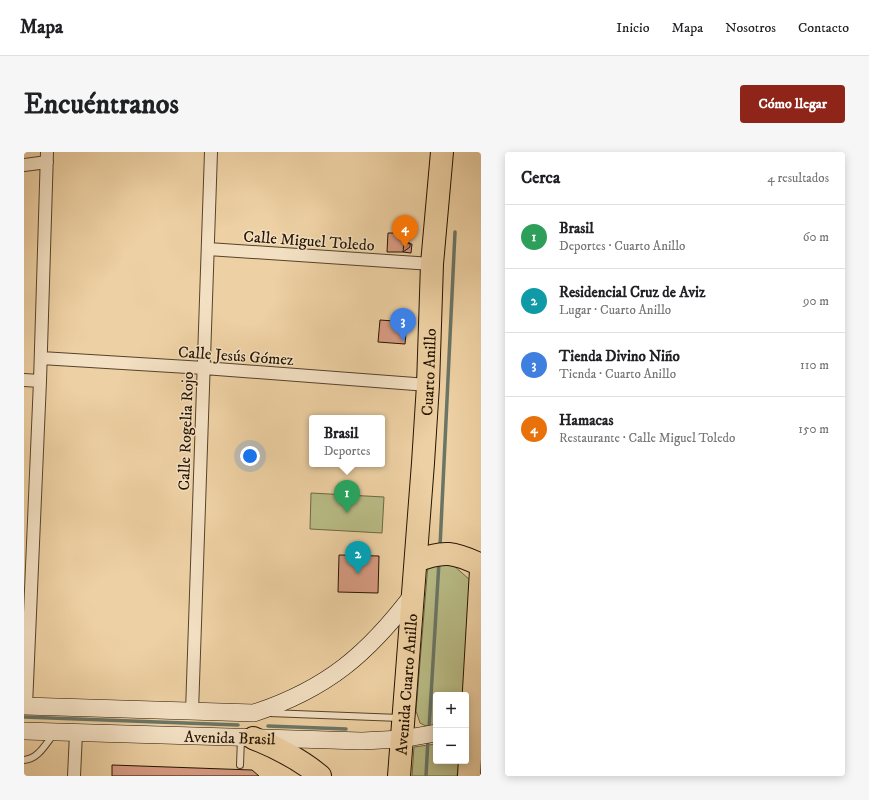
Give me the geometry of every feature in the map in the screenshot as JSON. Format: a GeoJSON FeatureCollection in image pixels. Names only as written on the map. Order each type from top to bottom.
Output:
{"type":"FeatureCollection","features":[{"type":"Feature","properties":{"kind":"highway","name":"Cuarto Anillo"},"geometry":{"type":"LineString","coordinates":[[414,593],[428,385],[432,264],[442,152]]}},
{"type":"Feature","properties":{"kind":"highway"},"geometry":{"type":"LineString","coordinates":[[416,561],[436,553],[460,555],[481,565]]}},
{"type":"Feature","properties":{"kind":"highway"},"geometry":{"type":"LineString","coordinates":[[469,776],[479,645],[481,570]]}},
{"type":"Feature","properties":{"kind":"highway","name":"Avenida Cuarto Anillo"},"geometry":{"type":"LineString","coordinates":[[399,776],[407,732],[414,593]]}},
{"type":"Feature","properties":{"kind":"highway"},"geometry":{"type":"LineString","coordinates":[[247,738],[276,747],[298,759],[320,776]]}},
{"type":"Feature","properties":{"kind":"main road"},"geometry":{"type":"LineString","coordinates":[[247,738],[254,713],[282,704],[304,693],[340,670],[378,636],[414,593]]}},
{"type":"Feature","properties":{"kind":"main road","name":"Avenida Brasil"},"geometry":{"type":"LineString","coordinates":[[25,706],[254,713]]}},
{"type":"Feature","properties":{"kind":"main road","name":"Avenida Brasil"},"geometry":{"type":"LineString","coordinates":[[24,731],[362,742],[407,732],[433,734]]}},
{"type":"Feature","properties":{"kind":"street","name":"Calle Rogelia Rojo"},"geometry":{"type":"LineString","coordinates":[[192,712],[211,152]]}},
{"type":"Feature","properties":{"kind":"street"},"geometry":{"type":"LineString","coordinates":[[24,166],[47,157],[41,358],[25,706]]}},
{"type":"Feature","properties":{"kind":"street","name":"Calle Miguel Toledo"},"geometry":{"type":"LineString","coordinates":[[208,249],[432,264]]}},
{"type":"Feature","properties":{"kind":"street","name":"Calle Jesús Gómez"},"geometry":{"type":"LineString","coordinates":[[41,358],[204,368],[428,385]]}},
{"type":"Feature","properties":{"kind":"street"},"geometry":{"type":"LineString","coordinates":[[24,380],[40,381]]}},
{"type":"Feature","properties":{"kind":"street"},"geometry":{"type":"LineString","coordinates":[[74,776],[76,733]]}},
{"type":"Feature","properties":{"kind":"lane","name":"Avenida Brasil"},"geometry":{"type":"LineString","coordinates":[[254,713],[407,732]]}},
{"type":"Feature","properties":{"kind":"lane"},"geometry":{"type":"LineString","coordinates":[[24,760],[30,760],[40,752],[56,732]]}},
{"type":"Feature","properties":{"kind":"lane"},"geometry":{"type":"LineString","coordinates":[[240,765],[247,738]]}},
{"type":"Feature","properties":{"kind":"green space"},"geometry":{"type":"Polygon","coordinates":[[[311,493],[384,497],[382,533],[310,529],[311,493]]]}},
{"type":"Feature","properties":{"kind":"green space"},"geometry":{"type":"Polygon","coordinates":[[[428,564],[453,565],[470,580],[465,692],[433,692],[433,725],[426,726],[420,723],[416,711],[428,564]]]}},
{"type":"Feature","properties":{"kind":"green space"},"geometry":{"type":"Polygon","coordinates":[[[433,744],[433,764],[459,764],[457,776],[412,776],[414,747],[433,744]]]}},
{"type":"Feature","properties":{"kind":"building"},"geometry":{"type":"Polygon","coordinates":[[[388,233],[405,233],[405,242],[410,243],[410,247],[403,252],[387,252],[388,233]]]}},
{"type":"Feature","properties":{"kind":"building"},"geometry":{"type":"Polygon","coordinates":[[[404,243],[412,244],[411,253],[403,252],[404,243]]]}},
{"type":"Feature","properties":{"kind":"building"},"geometry":{"type":"Polygon","coordinates":[[[380,320],[407,322],[405,344],[378,342],[380,320]]]}},
{"type":"Feature","properties":{"kind":"building"},"geometry":{"type":"Polygon","coordinates":[[[339,555],[379,556],[378,593],[338,592],[339,555]]]}},
{"type":"Feature","properties":{"kind":"building"},"geometry":{"type":"Polygon","coordinates":[[[112,765],[252,770],[259,776],[112,776],[112,765]]]}},
{"type":"Feature","properties":{"kind":"waterway"},"geometry":{"type":"LineString","coordinates":[[440,547],[455,232]]}},
{"type":"Feature","properties":{"kind":"waterway"},"geometry":{"type":"LineString","coordinates":[[429,729],[439,562]]}},
{"type":"Feature","properties":{"kind":"waterway"},"geometry":{"type":"LineString","coordinates":[[24,717],[238,725]]}},
{"type":"Feature","properties":{"kind":"waterway"},"geometry":{"type":"LineString","coordinates":[[268,726],[346,729]]}},
{"type":"Feature","properties":{"kind":"waterway"},"geometry":{"type":"LineString","coordinates":[[426,776],[428,739]]}},
{"type":"Feature","properties":{"kind":"place","name":"Hamacas"},"geometry":{"type":"Point","coordinates":[405,248]}},
{"type":"Feature","properties":{"kind":"place","name":"Tienda Divino Niño"},"geometry":{"type":"Point","coordinates":[403,341]}},
{"type":"Feature","properties":{"kind":"place","name":"Brasil"},"geometry":{"type":"Point","coordinates":[347,513]}},
{"type":"Feature","properties":{"kind":"place","name":"Residencial Cruz de Aviz"},"geometry":{"type":"Point","coordinates":[358,574]}}]}
